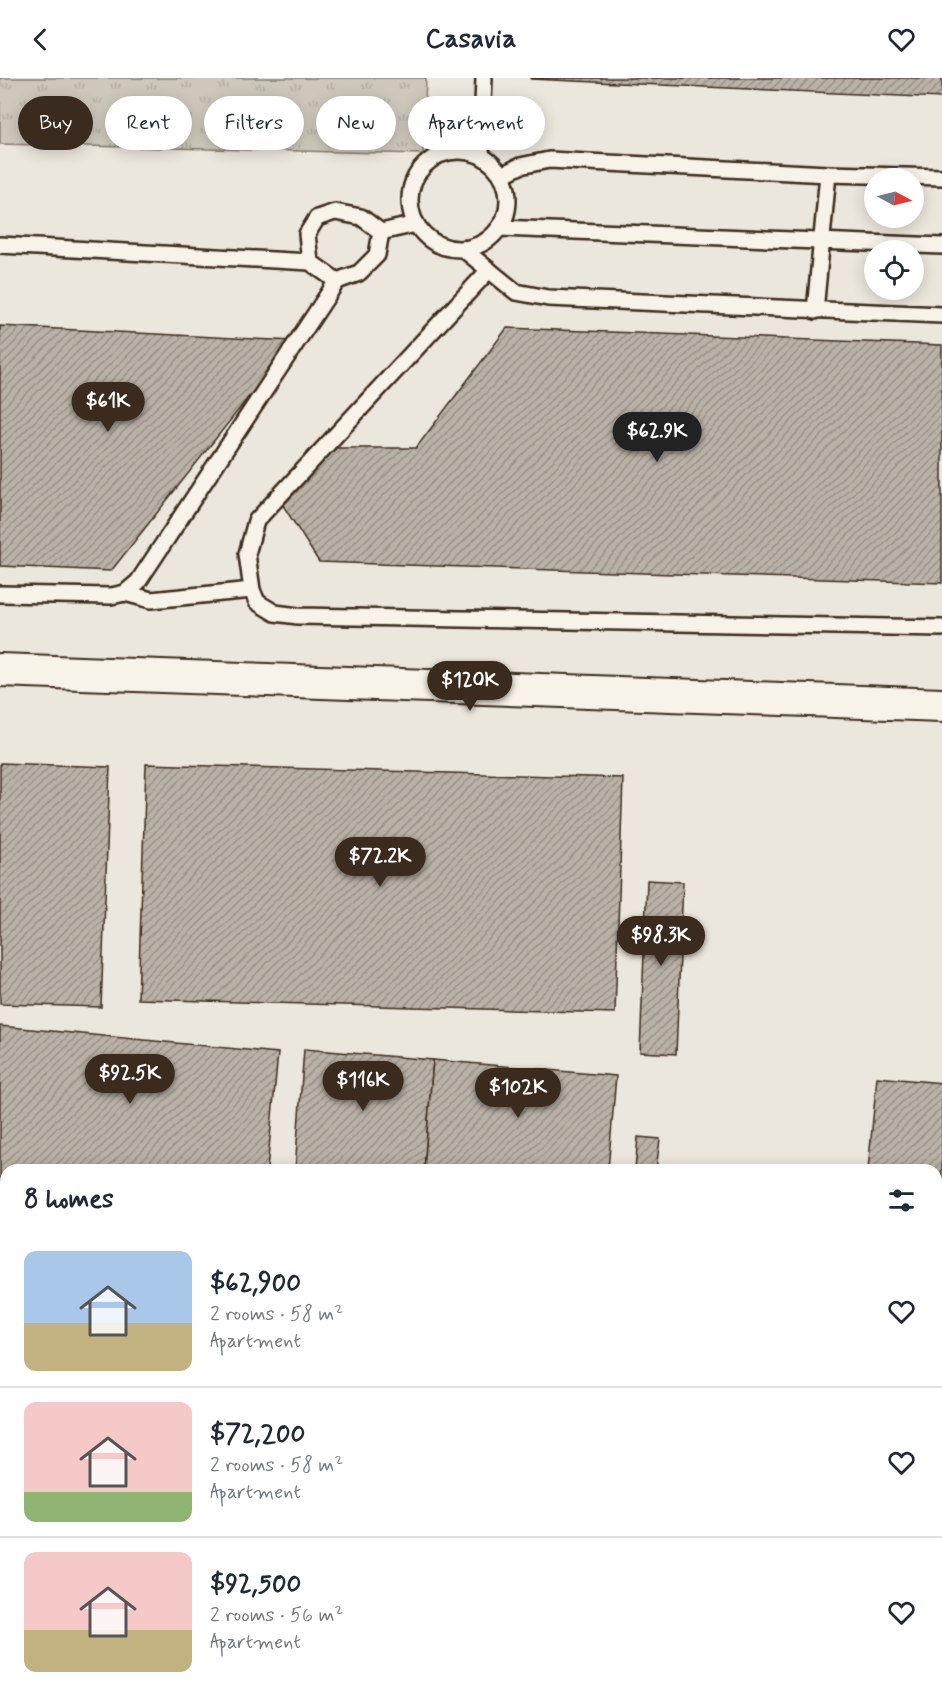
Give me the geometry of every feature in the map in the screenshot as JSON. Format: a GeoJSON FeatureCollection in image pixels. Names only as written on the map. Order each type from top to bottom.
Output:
{"type":"FeatureCollection","features":[{"type":"Feature","properties":{"kind":"street"},"geometry":{"type":"LineString","coordinates":[[0,670],[942,705]]}},
{"type":"Feature","properties":{"kind":"lane"},"geometry":{"type":"LineString","coordinates":[[481,155],[484,78]]}},
{"type":"Feature","properties":{"kind":"lane"},"geometry":{"type":"LineString","coordinates":[[453,150],[481,155],[502,175],[507,188],[508,202],[505,216],[499,228],[483,242],[463,249],[449,248],[425,235],[416,224],[411,211],[412,191],[419,172],[428,161],[440,154],[453,150]]}},
{"type":"Feature","properties":{"kind":"lane"},"geometry":{"type":"LineString","coordinates":[[502,175],[520,166],[549,160],[828,174],[942,177]]}},
{"type":"Feature","properties":{"kind":"lane"},"geometry":{"type":"LineString","coordinates":[[815,311],[828,174]]}},
{"type":"Feature","properties":{"kind":"lane"},"geometry":{"type":"LineString","coordinates":[[310,262],[307,234],[317,218],[335,212],[360,217],[381,232],[416,224]]}},
{"type":"Feature","properties":{"kind":"lane"},"geometry":{"type":"LineString","coordinates":[[499,228],[942,246]]}},
{"type":"Feature","properties":{"kind":"lane"},"geometry":{"type":"LineString","coordinates":[[126,593],[138,582],[337,281],[359,273],[377,255],[381,232]]}},
{"type":"Feature","properties":{"kind":"lane"},"geometry":{"type":"LineString","coordinates":[[0,246],[310,262],[337,281]]}},
{"type":"Feature","properties":{"kind":"lane"},"geometry":{"type":"LineString","coordinates":[[463,249],[516,292],[548,298],[942,315]]}},
{"type":"Feature","properties":{"kind":"lane"},"geometry":{"type":"LineString","coordinates":[[489,270],[256,521],[248,555],[252,590],[257,602],[275,613],[298,616],[942,628]]}},
{"type":"Feature","properties":{"kind":"lane"},"geometry":{"type":"LineString","coordinates":[[0,594],[111,596],[126,593],[151,600],[252,590]]}},
{"type":"Feature","properties":{"kind":"green space"},"geometry":{"type":"Polygon","coordinates":[[[0,78],[426,78],[425,96],[408,96],[408,150],[423,150],[423,154],[254,150],[304,150],[304,96],[204,96],[204,149],[192,149],[192,96],[105,96],[105,146],[93,146],[93,96],[18,96],[18,144],[0,144],[0,78]]]}},
{"type":"Feature","properties":{"kind":"building"},"geometry":{"type":"Polygon","coordinates":[[[531,78],[942,78],[942,98],[531,79],[531,78]]]}},
{"type":"Feature","properties":{"kind":"building"},"geometry":{"type":"Polygon","coordinates":[[[0,326],[293,341],[111,571],[0,566],[0,326]]]}},
{"type":"Feature","properties":{"kind":"building"},"geometry":{"type":"Polygon","coordinates":[[[507,328],[942,345],[942,583],[319,562],[279,499],[334,448],[416,448],[507,328]]]}},
{"type":"Feature","properties":{"kind":"building"},"geometry":{"type":"Polygon","coordinates":[[[0,763],[110,767],[101,1007],[0,1004],[0,763]]]}},
{"type":"Feature","properties":{"kind":"building"},"geometry":{"type":"Polygon","coordinates":[[[146,764],[623,778],[615,1013],[138,999],[146,764]]]}},
{"type":"Feature","properties":{"kind":"building"},"geometry":{"type":"Polygon","coordinates":[[[647,880],[683,882],[676,1054],[640,1052],[647,880]]]}},
{"type":"Feature","properties":{"kind":"building"},"geometry":{"type":"Polygon","coordinates":[[[0,1026],[278,1053],[268,1164],[0,1164],[0,1026]]]}},
{"type":"Feature","properties":{"kind":"building"},"geometry":{"type":"Polygon","coordinates":[[[304,1049],[433,1060],[424,1164],[295,1164],[304,1049]]]}},
{"type":"Feature","properties":{"kind":"building"},"geometry":{"type":"Polygon","coordinates":[[[433,1060],[616,1076],[609,1164],[424,1164],[433,1060]]]}},
{"type":"Feature","properties":{"kind":"building"},"geometry":{"type":"Polygon","coordinates":[[[877,1077],[942,1083],[942,1164],[869,1164],[877,1077]]]}},
{"type":"Feature","properties":{"kind":"building"},"geometry":{"type":"Polygon","coordinates":[[[638,1137],[660,1139],[657,1164],[636,1164],[638,1137]]]}}]}
